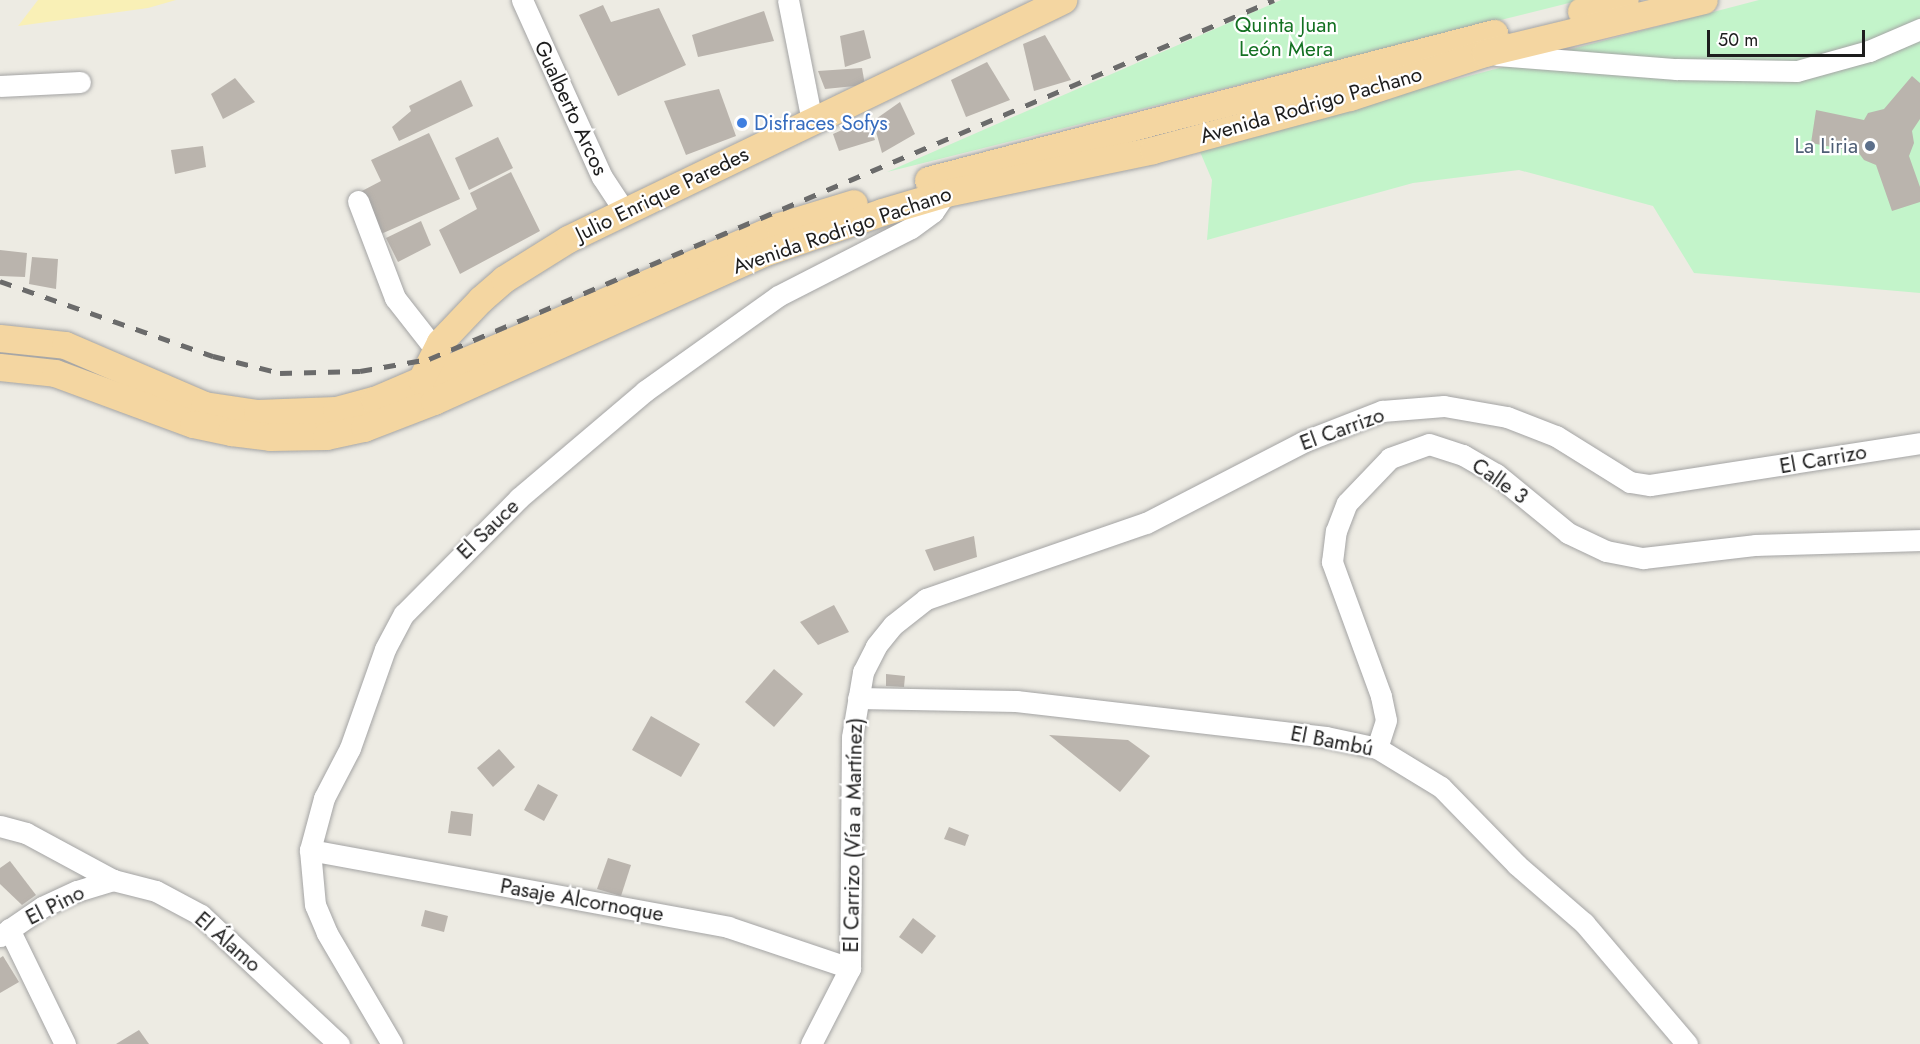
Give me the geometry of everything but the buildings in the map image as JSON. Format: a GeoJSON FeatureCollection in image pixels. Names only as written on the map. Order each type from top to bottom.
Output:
{"type":"FeatureCollection","features":[{"type":"Feature","properties":{"kind":"main road","name":"Julio Enrique Paredes"},"geometry":{"type":"LineString","coordinates":[[427,390],[435,349],[504,279],[568,238],[1063,0]]}},
{"type":"Feature","properties":{"kind":"main road","name":"Avenida Rodrigo Pachano"},"geometry":{"type":"LineString","coordinates":[[0,367],[55,374],[193,424],[270,437],[326,436],[355,430],[427,390],[779,226],[945,184],[1625,0]]}},
{"type":"Feature","properties":{"kind":"main road","name":"Avenida Rodrigo Pachano"},"geometry":{"type":"LineString","coordinates":[[945,184],[1164,147],[1350,98],[1485,54],[1704,0]]}},
{"type":"Feature","properties":{"kind":"main road","name":"Avenida Rodrigo Pachano"},"geometry":{"type":"LineString","coordinates":[[0,338],[65,345],[204,405],[257,413],[336,410],[427,390]]}},
{"type":"Feature","properties":{"kind":"street","name":"Gualberto Arcos"},"geometry":{"type":"LineString","coordinates":[[522,0],[602,177],[625,212]]}},
{"type":"Feature","properties":{"kind":"street"},"geometry":{"type":"LineString","coordinates":[[788,0],[812,121]]}},
{"type":"Feature","properties":{"kind":"street"},"geometry":{"type":"LineString","coordinates":[[1485,54],[1676,69],[1797,71],[1869,51],[1920,29]]}},
{"type":"Feature","properties":{"kind":"street"},"geometry":{"type":"LineString","coordinates":[[0,86],[80,82]]}},
{"type":"Feature","properties":{"kind":"street","name":"El Sauce"},"geometry":{"type":"LineString","coordinates":[[392,1044],[327,933],[315,905],[310,850],[324,798],[350,748],[385,649],[404,614],[426,589],[519,498],[645,391],[778,296],[911,228],[933,212],[945,184]]}},
{"type":"Feature","properties":{"kind":"street"},"geometry":{"type":"LineString","coordinates":[[358,201],[395,298],[435,349]]}},
{"type":"Feature","properties":{"kind":"street","name":"El Carrizo"},"geometry":{"type":"LineString","coordinates":[[986,576],[1146,523],[1305,441],[1382,411],[1444,406],[1507,417],[1556,436],[1630,482],[1650,485],[1920,443]]}},
{"type":"Feature","properties":{"kind":"street","name":"Calle 3"},"geometry":{"type":"LineString","coordinates":[[1377,748],[1386,720],[1382,696],[1332,562],[1336,531],[1347,503],[1390,458],[1429,444],[1463,455],[1496,474],[1568,533],[1606,551],[1643,558],[1756,545],[1920,540]]}},
{"type":"Feature","properties":{"kind":"street","name":"El Carrizo (Vía a Martínez)"},"geometry":{"type":"LineString","coordinates":[[811,1044],[850,968],[852,737],[863,672],[876,646],[893,625],[926,599],[986,576]]}},
{"type":"Feature","properties":{"kind":"street","name":"El Bambú"},"geometry":{"type":"LineString","coordinates":[[858,698],[1016,701],[1326,737],[1377,748],[1441,786],[1517,865],[1584,923],[1687,1044]]}},
{"type":"Feature","properties":{"kind":"street","name":"El Álamo"},"geometry":{"type":"LineString","coordinates":[[0,826],[26,833],[113,880],[156,891],[201,915],[339,1044]]}},
{"type":"Feature","properties":{"kind":"street","name":"Pasaje Alcornoque"},"geometry":{"type":"LineString","coordinates":[[310,850],[728,927],[850,968]]}},
{"type":"Feature","properties":{"kind":"street","name":"El Pino"},"geometry":{"type":"LineString","coordinates":[[4,933],[76,891],[113,880]]}},
{"type":"Feature","properties":{"kind":"street"},"geometry":{"type":"LineString","coordinates":[[4,933],[65,1044]]}},
{"type":"Feature","properties":{"kind":"sand"},"geometry":{"type":"Polygon","coordinates":[[[38,0],[176,0],[148,8],[18,26],[38,0]]]}},
{"type":"Feature","properties":{"kind":"green space","name":"Quinta Juan León Mera"},"geometry":{"type":"Polygon","coordinates":[[[1281,0],[1581,0],[887,172],[1281,0]]]}},
{"type":"Feature","properties":{"kind":"green space"},"geometry":{"type":"Polygon","coordinates":[[[1759,0],[1920,0],[1920,293],[1694,273],[1653,206],[1519,170],[1413,183],[1207,240],[1212,180],[1198,147],[1759,0]]]}},
{"type":"Feature","properties":{"kind":"railway"},"geometry":{"type":"LineString","coordinates":[[0,281],[213,356],[280,373],[360,371],[429,359],[1274,0]]}},
{"type":"Feature","properties":{"kind":"place","name":"Disfraces Sofys"},"geometry":{"type":"Point","coordinates":[742,123]}},
{"type":"Feature","properties":{"kind":"place","name":"La Liria"},"geometry":{"type":"Point","coordinates":[1870,146]}}]}
